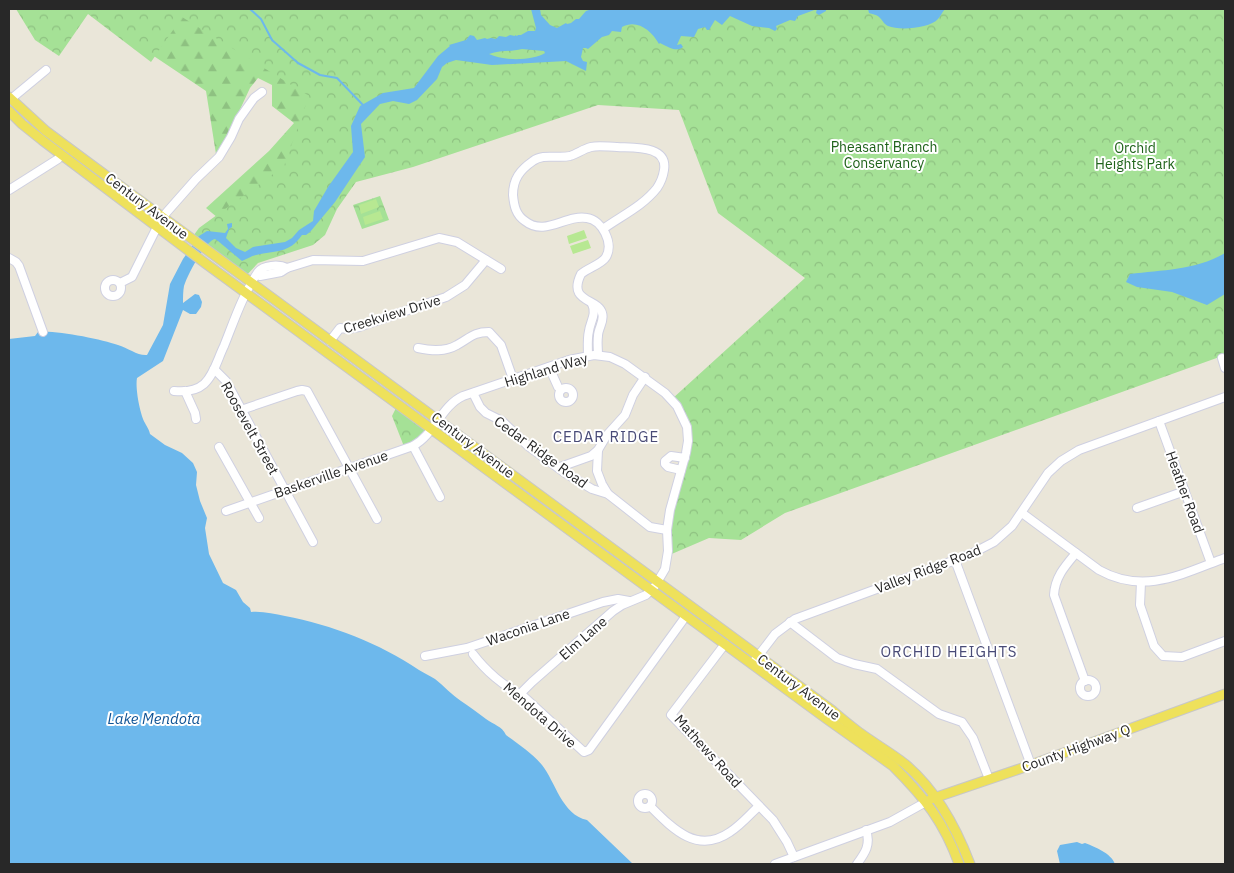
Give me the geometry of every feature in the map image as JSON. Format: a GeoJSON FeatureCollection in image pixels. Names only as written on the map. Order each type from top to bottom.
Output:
{"type":"FeatureCollection","features":[{"type":"Feature","properties":{"kind":"main road","name":"Century Avenue"},"geometry":{"type":"LineString","coordinates":[[9,99],[46,131],[657,582],[755,660],[902,762],[930,800]]}},
{"type":"Feature","properties":{"kind":"main road","name":"Century Avenue"},"geometry":{"type":"LineString","coordinates":[[9,111],[22,124],[61,155],[205,263],[686,616],[725,644],[755,660]]}},
{"type":"Feature","properties":{"kind":"main road"},"geometry":{"type":"LineString","coordinates":[[9,118],[22,124]]}},
{"type":"Feature","properties":{"kind":"main road","name":"County Highway Q"},"geometry":{"type":"LineString","coordinates":[[930,800],[1225,694]]}},
{"type":"Feature","properties":{"kind":"main road"},"geometry":{"type":"LineString","coordinates":[[930,800],[959,864]]}},
{"type":"Feature","properties":{"kind":"main road"},"geometry":{"type":"LineString","coordinates":[[930,800],[956,832],[970,864]]}},
{"type":"Feature","properties":{"kind":"street"},"geometry":{"type":"LineString","coordinates":[[9,99],[46,70]]}},
{"type":"Feature","properties":{"kind":"street"},"geometry":{"type":"LineString","coordinates":[[120,283],[132,277],[163,218],[196,179],[219,157],[232,137],[238,119],[254,98],[262,92]]}},
{"type":"Feature","properties":{"kind":"street"},"geometry":{"type":"LineString","coordinates":[[598,356],[598,336],[602,322],[602,313],[597,307],[581,296],[578,288],[581,274],[606,257],[609,246],[603,229],[596,221],[585,217],[545,227],[531,225],[520,217],[513,202],[513,185],[516,178],[537,158],[570,156],[589,147],[652,150],[659,154],[664,160],[665,166],[662,179],[652,194],[621,218],[603,229]]}},
{"type":"Feature","properties":{"kind":"street"},"geometry":{"type":"LineString","coordinates":[[9,190],[58,159],[61,155]]}},
{"type":"Feature","properties":{"kind":"street"},"geometry":{"type":"LineString","coordinates":[[174,391],[197,388],[204,383],[214,369],[246,292],[258,271],[268,267],[280,266],[287,268],[313,260],[363,261],[440,238],[457,242],[501,269]]}},
{"type":"Feature","properties":{"kind":"street"},"geometry":{"type":"LineString","coordinates":[[9,258],[19,266],[43,332]]}},
{"type":"Feature","properties":{"kind":"street","name":"Creekview Drive"},"geometry":{"type":"LineString","coordinates":[[330,341],[340,328],[362,327],[446,297],[464,285],[486,260]]}},
{"type":"Feature","properties":{"kind":"street"},"geometry":{"type":"LineString","coordinates":[[588,356],[589,331],[594,309],[592,304]]}},
{"type":"Feature","properties":{"kind":"street"},"geometry":{"type":"LineString","coordinates":[[418,348],[445,350],[458,345],[476,333],[489,332],[500,345],[512,379]]}},
{"type":"Feature","properties":{"kind":"street","name":"Highland Way"},"geometry":{"type":"LineString","coordinates":[[432,429],[455,400],[512,379],[588,356],[619,360],[645,377],[672,399],[681,412],[687,427],[688,436],[685,458],[670,510],[667,530],[667,563],[662,575],[651,590]]}},
{"type":"Feature","properties":{"kind":"street"},"geometry":{"type":"LineString","coordinates":[[1222,358],[1225,368]]}},
{"type":"Feature","properties":{"kind":"street"},"geometry":{"type":"LineString","coordinates":[[549,367],[561,390]]}},
{"type":"Feature","properties":{"kind":"street","name":"Roosevelt Street"},"geometry":{"type":"LineString","coordinates":[[214,369],[226,381],[313,542]]}},
{"type":"Feature","properties":{"kind":"street"},"geometry":{"type":"LineString","coordinates":[[560,467],[590,456],[598,450],[607,435],[625,415],[633,395],[645,377]]}},
{"type":"Feature","properties":{"kind":"street"},"geometry":{"type":"LineString","coordinates":[[241,410],[305,390],[377,518]]}},
{"type":"Feature","properties":{"kind":"street"},"geometry":{"type":"LineString","coordinates":[[185,391],[195,412],[196,419]]}},
{"type":"Feature","properties":{"kind":"street","name":"Cedar Ridge Road"},"geometry":{"type":"LineString","coordinates":[[473,393],[480,407],[486,413],[502,421],[528,446],[592,489],[608,494],[650,527],[667,530]]}},
{"type":"Feature","properties":{"kind":"street","name":"Valley Ridge Road"},"geometry":{"type":"LineString","coordinates":[[755,660],[775,634],[790,622],[974,553],[994,542],[1012,526],[1022,513],[1044,477],[1061,461],[1079,450],[1225,397]]}},
{"type":"Feature","properties":{"kind":"street","name":"Heather Road"},"geometry":{"type":"LineString","coordinates":[[1159,421],[1211,563]]}},
{"type":"Feature","properties":{"kind":"street","name":"Baskerville Avenue"},"geometry":{"type":"LineString","coordinates":[[226,511],[412,446],[422,440],[432,429]]}},
{"type":"Feature","properties":{"kind":"street"},"geometry":{"type":"LineString","coordinates":[[412,446],[440,497]]}},
{"type":"Feature","properties":{"kind":"street"},"geometry":{"type":"LineString","coordinates":[[219,447],[259,518]]}},
{"type":"Feature","properties":{"kind":"street"},"geometry":{"type":"LineString","coordinates":[[598,450],[597,471],[608,494]]}},
{"type":"Feature","properties":{"kind":"street"},"geometry":{"type":"LineString","coordinates":[[682,470],[668,468],[665,461],[671,456],[685,458]]}},
{"type":"Feature","properties":{"kind":"street"},"geometry":{"type":"LineString","coordinates":[[1138,508],[1185,491]]}},
{"type":"Feature","properties":{"kind":"street"},"geometry":{"type":"LineString","coordinates":[[1022,513],[1108,575],[1127,581],[1161,581],[1225,558]]}},
{"type":"Feature","properties":{"kind":"street"},"geometry":{"type":"LineString","coordinates":[[1076,552],[1060,574],[1054,595],[1085,680]]}},
{"type":"Feature","properties":{"kind":"street"},"geometry":{"type":"LineString","coordinates":[[955,560],[1031,765]]}},
{"type":"Feature","properties":{"kind":"street"},"geometry":{"type":"LineString","coordinates":[[1141,582],[1140,605],[1154,646],[1163,656],[1182,656],[1225,641]]}},
{"type":"Feature","properties":{"kind":"street","name":"Elm Lane"},"geometry":{"type":"LineString","coordinates":[[520,694],[613,611],[622,605],[645,596],[651,590]]}},
{"type":"Feature","properties":{"kind":"street","name":"Waconia Lane"},"geometry":{"type":"LineString","coordinates":[[425,656],[473,646],[603,602],[618,599],[631,601]]}},
{"type":"Feature","properties":{"kind":"street","name":"Mendota Drive"},"geometry":{"type":"LineString","coordinates":[[473,654],[496,677],[515,693],[520,694],[582,751],[586,752],[686,616]]}},
{"type":"Feature","properties":{"kind":"street"},"geometry":{"type":"LineString","coordinates":[[790,622],[837,658],[877,669],[939,714],[962,722],[973,738],[989,779]]}},
{"type":"Feature","properties":{"kind":"street","name":"Mathews Road"},"geometry":{"type":"LineString","coordinates":[[725,644],[671,715],[780,829],[794,857]]}},
{"type":"Feature","properties":{"kind":"street"},"geometry":{"type":"LineString","coordinates":[[582,760],[586,752]]}},
{"type":"Feature","properties":{"kind":"street"},"geometry":{"type":"LineString","coordinates":[[776,864],[900,817],[930,800]]}},
{"type":"Feature","properties":{"kind":"street"},"geometry":{"type":"LineString","coordinates":[[650,806],[682,835],[710,840],[730,832],[759,806]]}},
{"type":"Feature","properties":{"kind":"street"},"geometry":{"type":"LineString","coordinates":[[857,864],[867,849],[868,837],[866,830]]}},
{"type":"Feature","properties":{"kind":"green space","name":"Pheasant Branch Conservancy"},"geometry":{"type":"Polygon","coordinates":[[[16,9],[1225,9],[1225,355],[785,513],[741,540],[709,538],[667,556],[667,530],[688,436],[672,399],[805,278],[718,213],[679,110],[598,105],[413,167],[356,182],[337,209],[325,235],[313,245],[258,263],[244,278],[191,239],[199,228],[284,166],[309,96],[182,17],[151,62],[88,14],[59,56],[35,40],[16,9]]]}},
{"type":"Feature","properties":{"kind":"green space"},"geometry":{"type":"Polygon","coordinates":[[[20,9],[460,9],[253,247],[206,208],[269,151],[294,123],[272,106],[272,85],[258,78],[250,88],[229,133],[216,154],[206,91],[88,12],[20,9]]]}},
{"type":"Feature","properties":{"kind":"green space"},"geometry":{"type":"Polygon","coordinates":[[[380,196],[389,220],[362,229],[353,205],[380,196]]]}},
{"type":"Feature","properties":{"kind":"green space"},"geometry":{"type":"Polygon","coordinates":[[[376,199],[379,207],[361,214],[359,205],[376,199]]]}},
{"type":"Feature","properties":{"kind":"green space"},"geometry":{"type":"Polygon","coordinates":[[[380,211],[383,219],[365,225],[363,217],[380,211]]]}},
{"type":"Feature","properties":{"kind":"green space"},"geometry":{"type":"Polygon","coordinates":[[[584,230],[587,238],[569,244],[567,236],[584,230]]]}},
{"type":"Feature","properties":{"kind":"green space"},"geometry":{"type":"Polygon","coordinates":[[[588,240],[591,248],[573,254],[570,246],[588,240]]]}},
{"type":"Feature","properties":{"kind":"green space"},"geometry":{"type":"Polygon","coordinates":[[[398,404],[432,429],[405,449],[392,416],[398,404]]]}},
{"type":"Feature","properties":{"kind":"water","name":"Lake Mendota"},"geometry":{"type":"Polygon","coordinates":[[[531,9],[540,9],[541,15],[550,25],[557,28],[579,19],[586,11],[592,9],[817,9],[798,16],[795,21],[790,20],[776,26],[777,29],[775,31],[769,28],[752,26],[730,16],[722,25],[715,20],[709,30],[705,27],[698,29],[694,37],[681,36],[677,45],[681,44],[683,47],[680,49],[659,44],[652,34],[643,27],[633,24],[628,25],[622,27],[621,32],[612,31],[609,35],[602,37],[588,49],[583,48],[581,57],[583,61],[587,62],[586,71],[566,61],[492,65],[456,60],[447,63],[442,67],[437,79],[417,100],[409,104],[393,101],[380,104],[361,124],[365,157],[335,202],[310,232],[302,235],[287,248],[254,255],[242,261],[215,239],[206,246],[192,267],[183,290],[183,303],[195,294],[199,295],[202,302],[201,307],[196,314],[190,314],[183,310],[163,361],[137,378],[137,394],[141,414],[150,434],[165,445],[182,453],[193,463],[197,472],[196,485],[200,501],[207,518],[205,528],[209,554],[223,583],[236,590],[251,612],[264,612],[303,620],[355,636],[388,651],[435,679],[458,699],[500,728],[534,757],[547,772],[560,797],[571,812],[587,820],[633,864],[9,864],[9,339],[35,336],[38,332],[56,332],[101,340],[147,355],[163,325],[170,284],[183,259],[199,236],[207,231],[225,233],[228,229],[227,224],[232,223],[226,238],[236,248],[245,252],[253,247],[285,242],[292,238],[299,230],[313,221],[314,211],[328,187],[353,152],[351,126],[360,106],[383,93],[414,88],[438,56],[449,45],[466,40],[470,35],[474,36],[477,40],[485,38],[496,39],[499,36],[521,35],[528,31],[535,31],[536,28],[531,9]],[[522,49],[489,54],[502,58],[526,59],[539,56],[545,53],[544,51],[522,49]]]}},
{"type":"Feature","properties":{"kind":"water"},"geometry":{"type":"Polygon","coordinates":[[[817,9],[826,9],[826,11],[819,15],[816,13],[817,9]]]}},
{"type":"Feature","properties":{"kind":"water"},"geometry":{"type":"Polygon","coordinates":[[[868,9],[945,9],[939,18],[929,25],[893,28],[888,26],[878,16],[869,13],[868,9]]]}},
{"type":"Feature","properties":{"kind":"water"},"geometry":{"type":"Polygon","coordinates":[[[1225,253],[1225,294],[1207,305],[1172,292],[1137,287],[1126,282],[1130,274],[1191,266],[1214,259],[1225,253]]]}},
{"type":"Feature","properties":{"kind":"water"},"geometry":{"type":"Polygon","coordinates":[[[1077,842],[1085,843],[1102,851],[1115,864],[1060,864],[1057,851],[1060,845],[1077,842]]]}},
{"type":"Feature","properties":{"kind":"waterway"},"geometry":{"type":"LineString","coordinates":[[250,9],[261,19],[272,40],[298,63],[320,75],[337,78],[363,105]]}},
{"type":"Feature","properties":{"kind":"district","name":"CEDAR RIDGE"},"geometry":{"type":"Point","coordinates":[606,437]}},
{"type":"Feature","properties":{"kind":"district","name":"ORCHID HEIGHTS"},"geometry":{"type":"Point","coordinates":[949,652]}},
{"type":"Feature","properties":{"kind":"park label","name":"Orchid Heights Park"},"geometry":{"type":"Point","coordinates":[1135,156]}}]}
